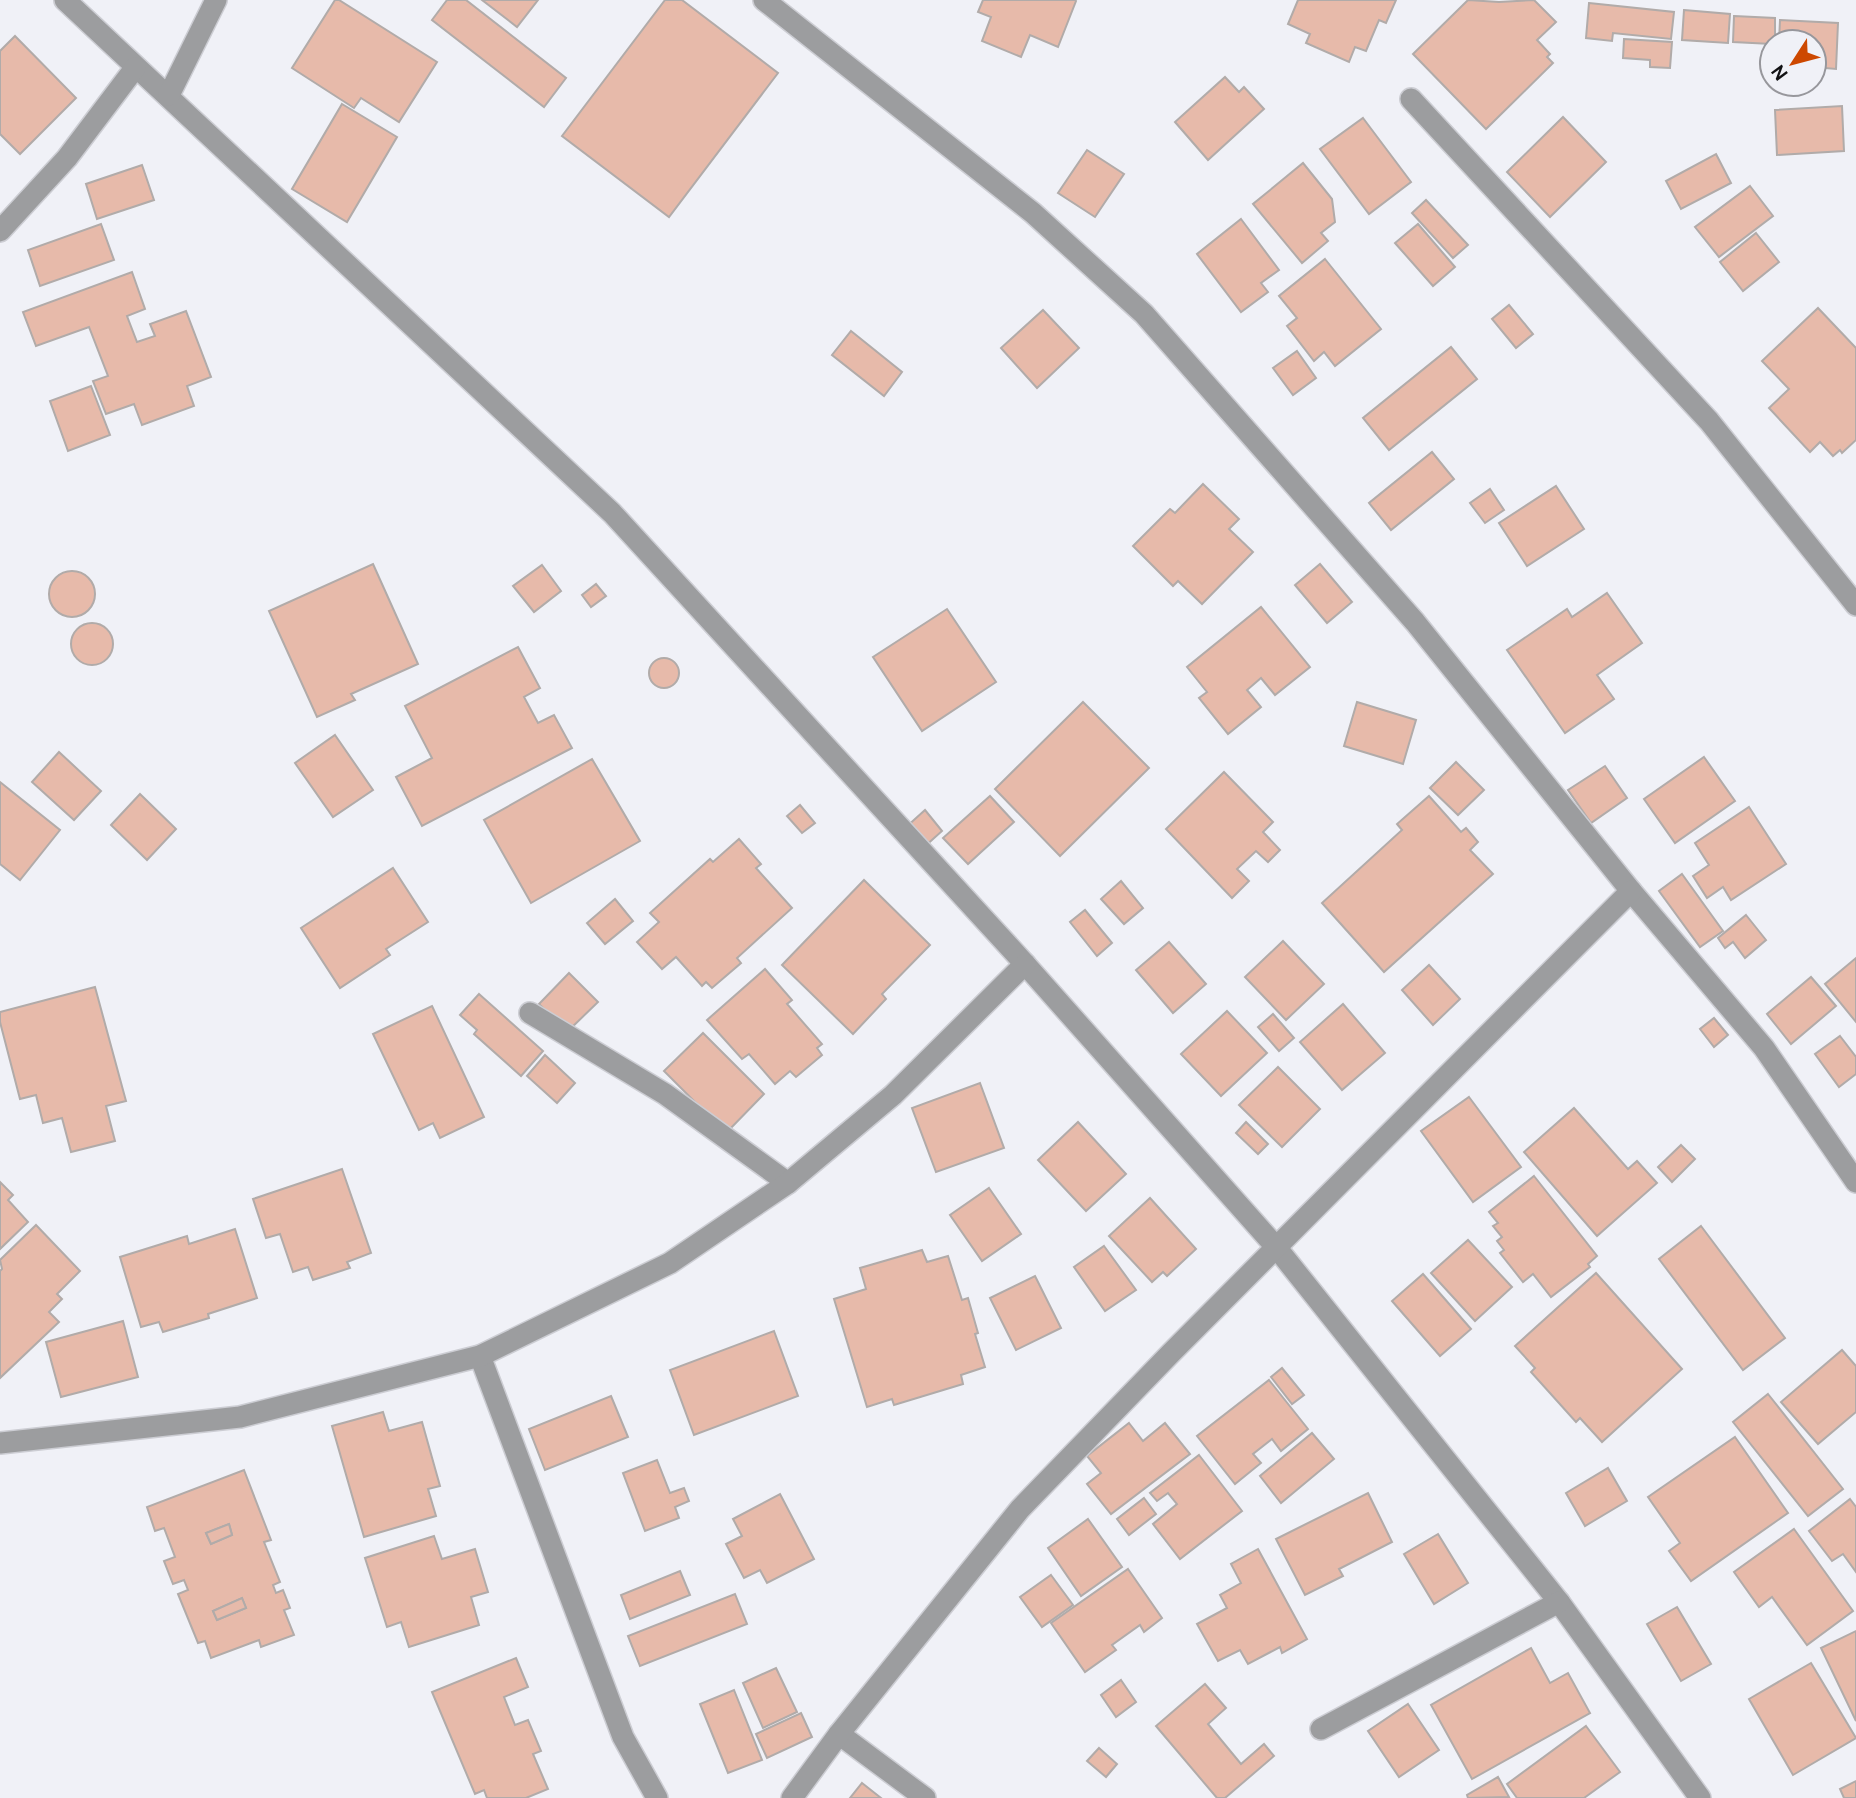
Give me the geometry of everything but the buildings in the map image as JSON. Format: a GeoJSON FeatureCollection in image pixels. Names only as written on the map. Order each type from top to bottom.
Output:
{"type":"FeatureCollection","features":[{"type":"Feature","properties":{"kind":"street"},"geometry":{"type":"LineString","coordinates":[[65,0],[612,513],[1025,964],[1276,1247],[1559,1602],[1700,1798]]}},
{"type":"Feature","properties":{"kind":"street"},"geometry":{"type":"LineString","coordinates":[[169,95],[216,0]]}},
{"type":"Feature","properties":{"kind":"street"},"geometry":{"type":"LineString","coordinates":[[764,0],[1032,214],[1144,314],[1415,622],[1631,891],[1764,1048],[1856,1182]]}},
{"type":"Feature","properties":{"kind":"street"},"geometry":{"type":"LineString","coordinates":[[0,232],[67,158],[135,68]]}},
{"type":"Feature","properties":{"kind":"street"},"geometry":{"type":"LineString","coordinates":[[1411,99],[1709,421],[1856,605]]}},
{"type":"Feature","properties":{"kind":"street"},"geometry":{"type":"LineString","coordinates":[[792,1798],[839,1734],[1020,1508],[1631,891]]}},
{"type":"Feature","properties":{"kind":"street"},"geometry":{"type":"LineString","coordinates":[[0,1443],[240,1417],[480,1356],[670,1262],[788,1183],[893,1094],[1025,964]]}},
{"type":"Feature","properties":{"kind":"street"},"geometry":{"type":"LineString","coordinates":[[530,1013],[665,1094],[788,1183]]}},
{"type":"Feature","properties":{"kind":"street"},"geometry":{"type":"LineString","coordinates":[[480,1356],[623,1737],[657,1798]]}},
{"type":"Feature","properties":{"kind":"street"},"geometry":{"type":"LineString","coordinates":[[1321,1729],[1559,1602]]}},
{"type":"Feature","properties":{"kind":"street"},"geometry":{"type":"LineString","coordinates":[[839,1734],[925,1798]]}}]}
